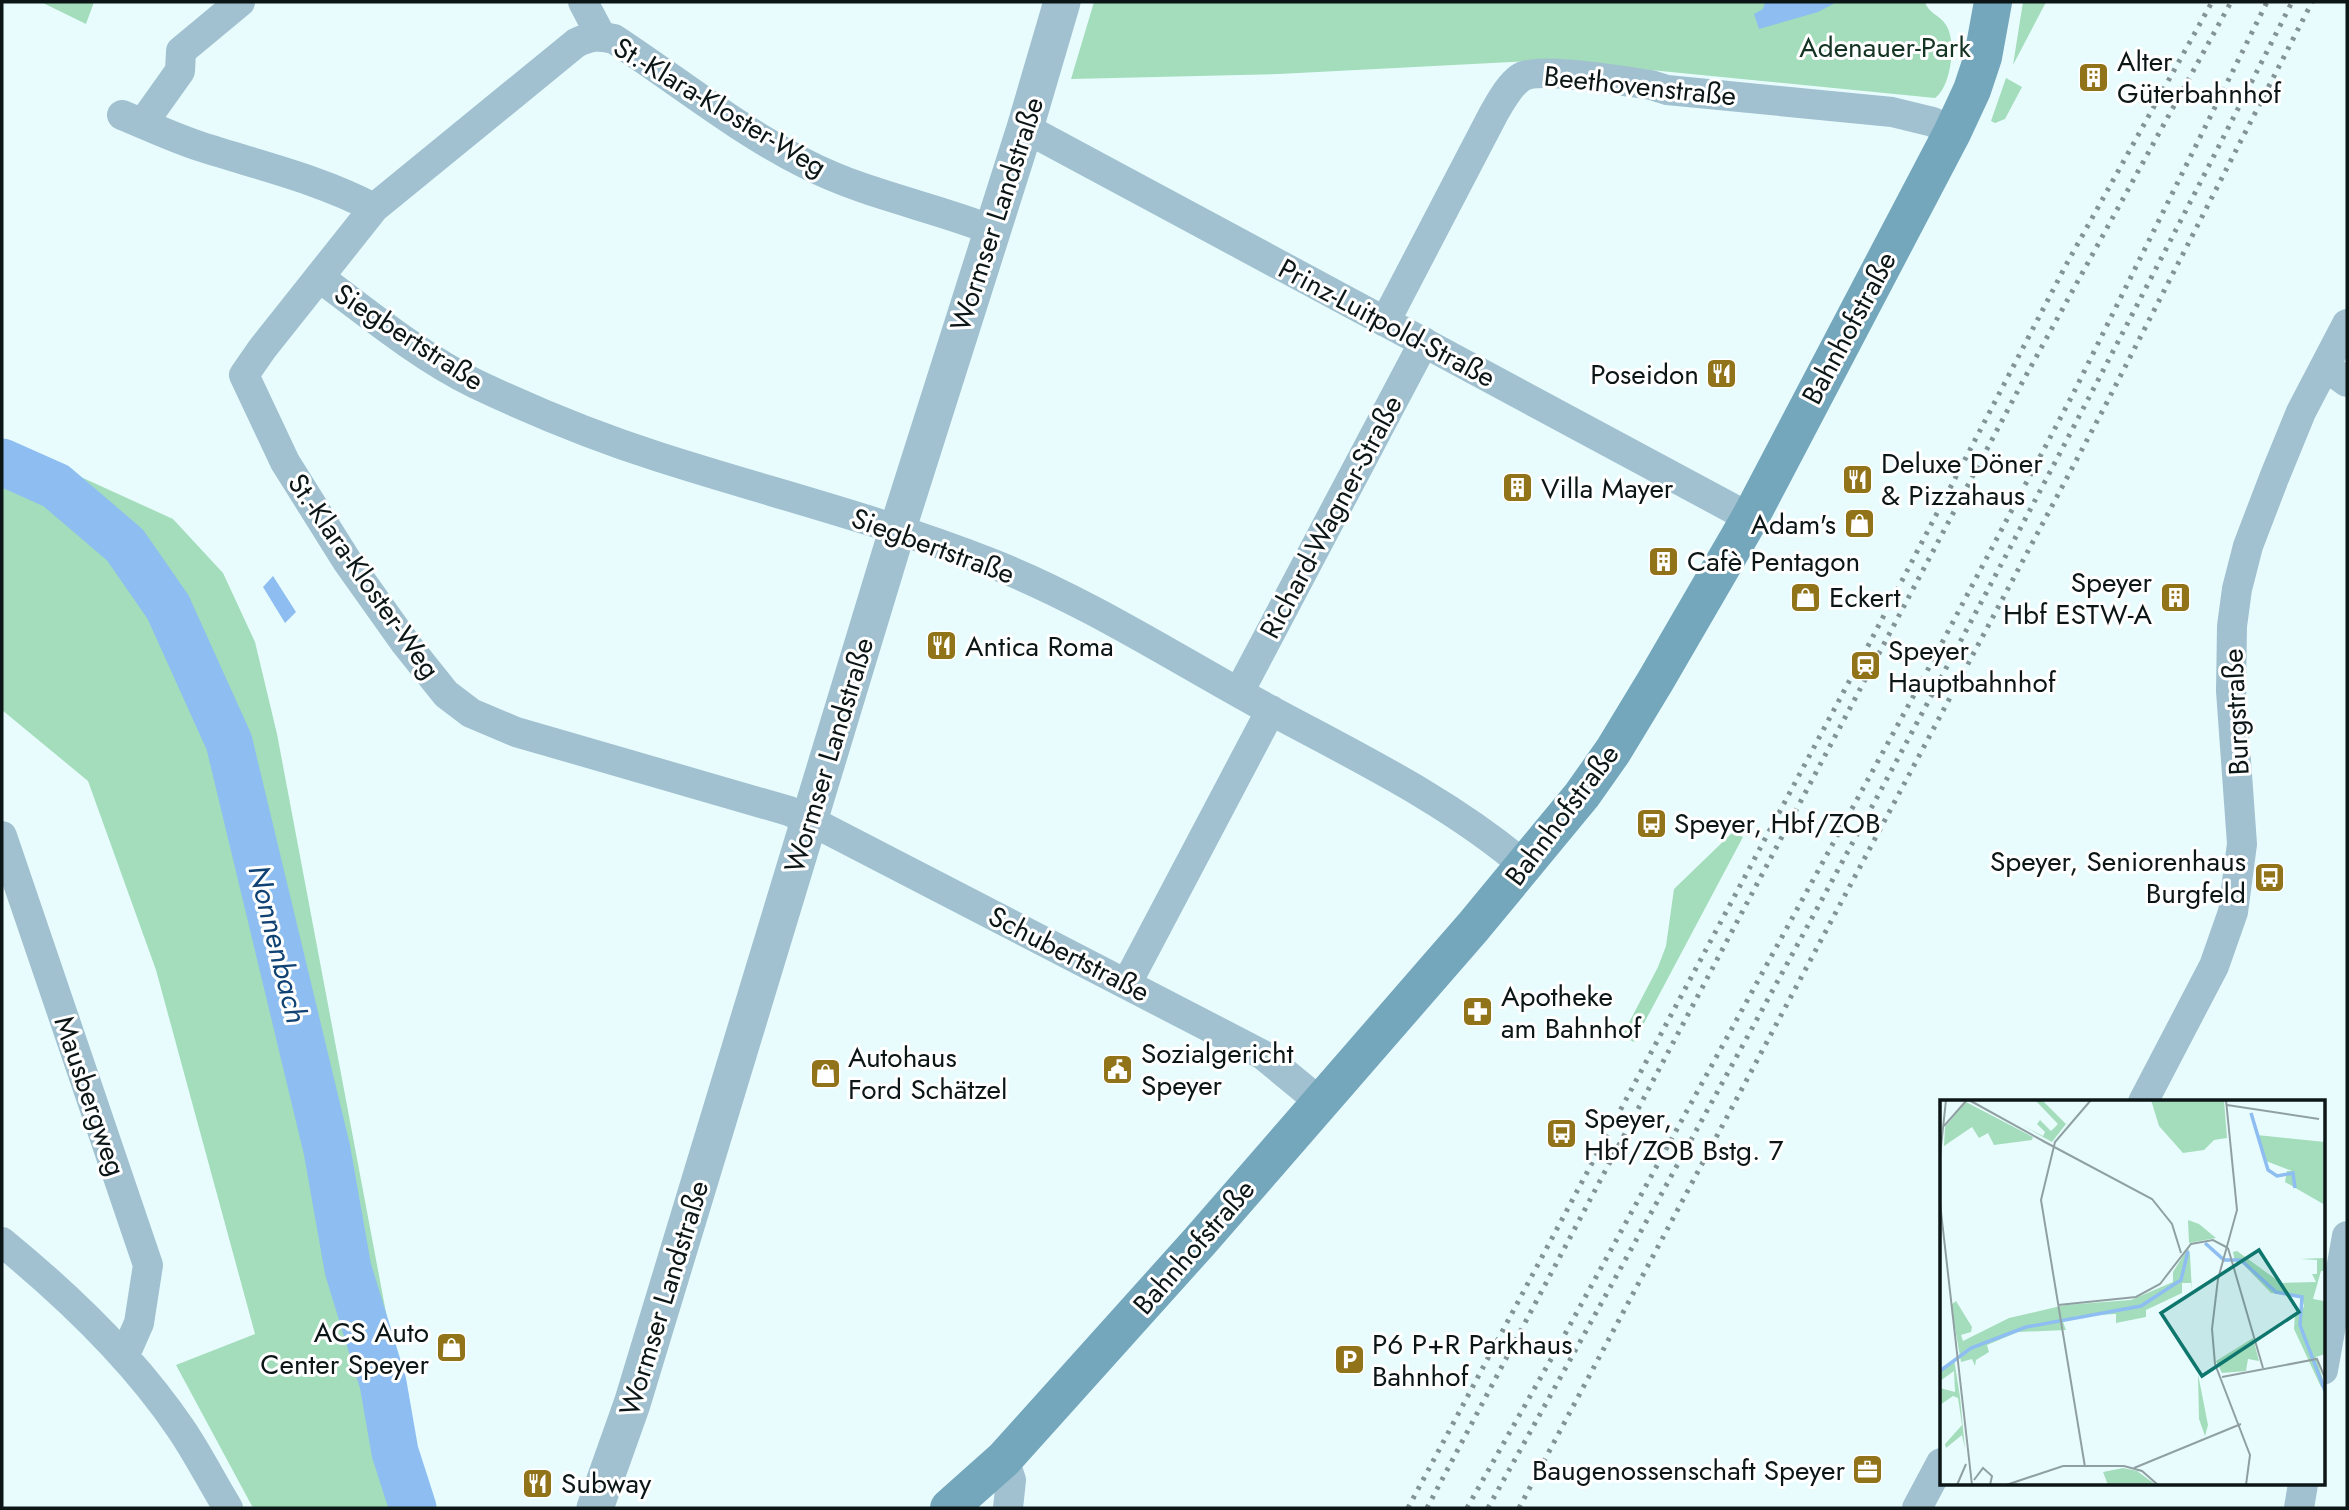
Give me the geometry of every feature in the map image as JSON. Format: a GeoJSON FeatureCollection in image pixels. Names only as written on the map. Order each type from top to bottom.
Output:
{"type":"FeatureCollection","features":[{"type":"Feature","properties":{"kind":"main road","name":"Bahnhofstraße"},"geometry":{"type":"LineString","coordinates":[[949,1508],[1004,1459],[1191,1251],[1525,866],[1582,795],[1613,751],[1750,518],[1952,133],[1972,90],[1983,57],[1993,2]]}},
{"type":"Feature","properties":{"kind":"street"},"geometry":{"type":"LineString","coordinates":[[240,2],[181,51],[180,71],[132,119],[193,144],[317,182],[374,208]]}},
{"type":"Feature","properties":{"kind":"street"},"geometry":{"type":"LineString","coordinates":[[583,2],[601,36]]}},
{"type":"Feature","properties":{"kind":"street","name":"Wormser Landstraße"},"geometry":{"type":"LineString","coordinates":[[595,1508],[636,1391],[897,531],[1025,128],[1062,2]]}},
{"type":"Feature","properties":{"kind":"street","name":"St.-Klara-Kloster-Weg"},"geometry":{"type":"LineString","coordinates":[[809,820],[789,811],[516,732],[471,713],[446,694],[406,644],[347,561],[285,462],[244,375],[374,208],[576,43],[588,37],[614,39],[711,106],[806,164],[837,178],[992,230]]}},
{"type":"Feature","properties":{"kind":"street","name":"Beethovenstraße"},"geometry":{"type":"LineString","coordinates":[[1385,322],[1494,113],[1506,93],[1522,76],[1544,73],[1651,85],[1667,90],[1892,112],[1933,122],[1952,133]]}},
{"type":"Feature","properties":{"kind":"street","name":"Prinz-Luitpold-Straße"},"geometry":{"type":"LineString","coordinates":[[1025,128],[1750,518]]}},
{"type":"Feature","properties":{"kind":"street","name":"Siegbertstraße"},"geometry":{"type":"LineString","coordinates":[[319,277],[397,335],[472,382],[571,426],[655,456],[989,562],[1090,610],[1411,788],[1482,832],[1525,866]]}},
{"type":"Feature","properties":{"kind":"street","name":"Burgstraße"},"geometry":{"type":"LineString","coordinates":[[2144,1100],[2214,966],[2233,912],[2242,844],[2231,691],[2232,626],[2237,589],[2248,546],[2301,412],[2336,374],[2347,324]]}},
{"type":"Feature","properties":{"kind":"street","name":"Richard-Wagner-Straße"},"geometry":{"type":"LineString","coordinates":[[1238,692],[1423,342]]}},
{"type":"Feature","properties":{"kind":"street"},"geometry":{"type":"LineString","coordinates":[[1127,983],[1270,710]]}},
{"type":"Feature","properties":{"kind":"street","name":"Schubertstraße"},"geometry":{"type":"LineString","coordinates":[[809,820],[1263,1055],[1320,1102]]}},
{"type":"Feature","properties":{"kind":"street","name":"Mausbergweg"},"geometry":{"type":"LineString","coordinates":[[2,836],[148,1265],[139,1323],[124,1357]]}},
{"type":"Feature","properties":{"kind":"street"},"geometry":{"type":"LineString","coordinates":[[2324,1364],[2347,1236]]}},
{"type":"Feature","properties":{"kind":"street"},"geometry":{"type":"LineString","coordinates":[[2,1242],[124,1357],[181,1429],[220,1504]]}},
{"type":"Feature","properties":{"kind":"street"},"geometry":{"type":"LineString","coordinates":[[1004,1459],[1012,1480],[1008,1508]]}},
{"type":"Feature","properties":{"kind":"street"},"geometry":{"type":"LineString","coordinates":[[1917,1508],[1940,1466]]}},
{"type":"Feature","properties":{"kind":"street"},"geometry":{"type":"LineString","coordinates":[[2299,1508],[2303,1486]]}},
{"type":"Feature","properties":{"kind":"green space"},"geometry":{"type":"Polygon","coordinates":[[[41,2],[94,2],[86,24],[41,2]]]}},
{"type":"Feature","properties":{"kind":"green space","name":"Adenauer-Park"},"geometry":{"type":"Polygon","coordinates":[[[1094,2],[1925,2],[1946,25],[1952,52],[1945,84],[1935,98],[1549,60],[1279,74],[1071,79],[1094,2]]]}},
{"type":"Feature","properties":{"kind":"green space"},"geometry":{"type":"Polygon","coordinates":[[[2023,2],[2046,2],[2013,65],[2023,2]]]}},
{"type":"Feature","properties":{"kind":"green space"},"geometry":{"type":"Polygon","coordinates":[[[2006,78],[2022,87],[2005,119],[1995,123],[1991,121],[2006,78]]]}},
{"type":"Feature","properties":{"kind":"green space"},"geometry":{"type":"Polygon","coordinates":[[[2,441],[173,519],[223,573],[255,642],[277,734],[417,1477],[424,1500],[431,1508],[253,1508],[176,1365],[255,1334],[156,970],[88,781],[2,710],[2,441]]]}},
{"type":"Feature","properties":{"kind":"green space"},"geometry":{"type":"Polygon","coordinates":[[[1733,832],[1743,837],[1634,1042],[1622,1036],[1666,946],[1674,889],[1733,832]]]}},
{"type":"Feature","properties":{"kind":"water"},"geometry":{"type":"Polygon","coordinates":[[[1765,2],[1837,2],[1818,12],[1759,29],[1754,14],[1763,9],[1765,2]]]}},
{"type":"Feature","properties":{"kind":"water"},"geometry":{"type":"Polygon","coordinates":[[[273,576],[296,612],[285,623],[263,587],[273,576]]]}},
{"type":"Feature","properties":{"kind":"waterway","name":"Nonnenbach"},"geometry":{"type":"LineString","coordinates":[[2,462],[56,486],[125,545],[168,607],[229,742],[327,1150],[348,1269],[383,1383],[395,1452],[413,1508]]}},
{"type":"Feature","properties":{"kind":"railway"},"geometry":{"type":"LineString","coordinates":[[1408,1508],[1868,646],[2066,265],[2212,2]]}},
{"type":"Feature","properties":{"kind":"railway"},"geometry":{"type":"LineString","coordinates":[[1427,1508],[2023,381],[2231,2]]}},
{"type":"Feature","properties":{"kind":"railway"},"geometry":{"type":"LineString","coordinates":[[1467,1508],[1925,675],[2073,394],[2267,2]]}},
{"type":"Feature","properties":{"kind":"railway"},"geometry":{"type":"LineString","coordinates":[[1488,1508],[1898,759],[2097,382],[2292,2]]}},
{"type":"Feature","properties":{"kind":"railway"},"geometry":{"type":"LineString","coordinates":[[1519,1508],[2103,410],[2312,2]]}},
{"type":"Feature","properties":{"kind":"place","name":"Alter Güterbahnhof"},"geometry":{"type":"Point","coordinates":[2094,77]}},
{"type":"Feature","properties":{"kind":"place","name":"Poseidon"},"geometry":{"type":"Point","coordinates":[1722,374]}},
{"type":"Feature","properties":{"kind":"place","name":"Deluxe Döner & Pizzahaus"},"geometry":{"type":"Point","coordinates":[1858,479]}},
{"type":"Feature","properties":{"kind":"place","name":"Villa Mayer"},"geometry":{"type":"Point","coordinates":[1518,488]}},
{"type":"Feature","properties":{"kind":"place","name":"Adam's"},"geometry":{"type":"Point","coordinates":[1859,524]}},
{"type":"Feature","properties":{"kind":"place","name":"Cafè Pentagon"},"geometry":{"type":"Point","coordinates":[1664,561]}},
{"type":"Feature","properties":{"kind":"place","name":"Eckert"},"geometry":{"type":"Point","coordinates":[1806,597]}},
{"type":"Feature","properties":{"kind":"place","name":"Speyer Hbf ESTW-A"},"geometry":{"type":"Point","coordinates":[2175,598]}},
{"type":"Feature","properties":{"kind":"place","name":"Antica Roma"},"geometry":{"type":"Point","coordinates":[942,646]}},
{"type":"Feature","properties":{"kind":"place","name":"Speyer Hauptbahnhof"},"geometry":{"type":"Point","coordinates":[1865,666]}},
{"type":"Feature","properties":{"kind":"place","name":"Speyer, Hbf/ZOB"},"geometry":{"type":"Point","coordinates":[1651,823]}},
{"type":"Feature","properties":{"kind":"place","name":"Speyer, Seniorenhaus Burgfeld"},"geometry":{"type":"Point","coordinates":[2269,877]}},
{"type":"Feature","properties":{"kind":"place","name":"Apotheke am Bahnhof"},"geometry":{"type":"Point","coordinates":[1478,1012]}},
{"type":"Feature","properties":{"kind":"place","name":"Sozialgericht Speyer"},"geometry":{"type":"Point","coordinates":[1118,1069]}},
{"type":"Feature","properties":{"kind":"place","name":"Autohaus Ford Schätzel"},"geometry":{"type":"Point","coordinates":[825,1073]}},
{"type":"Feature","properties":{"kind":"place","name":"Speyer, Hbf/ZOB Bstg. 7"},"geometry":{"type":"Point","coordinates":[1561,1134]}},
{"type":"Feature","properties":{"kind":"place","name":"ACS Auto Center Speyer"},"geometry":{"type":"Point","coordinates":[452,1348]}},
{"type":"Feature","properties":{"kind":"place","name":"P6 P+R Parkhaus Bahnhof"},"geometry":{"type":"Point","coordinates":[1349,1360]}},
{"type":"Feature","properties":{"kind":"place","name":"Baugenossenschaft Speyer"},"geometry":{"type":"Point","coordinates":[1868,1470]}},
{"type":"Feature","properties":{"kind":"place","name":"Subway"},"geometry":{"type":"Point","coordinates":[538,1483]}}]}
